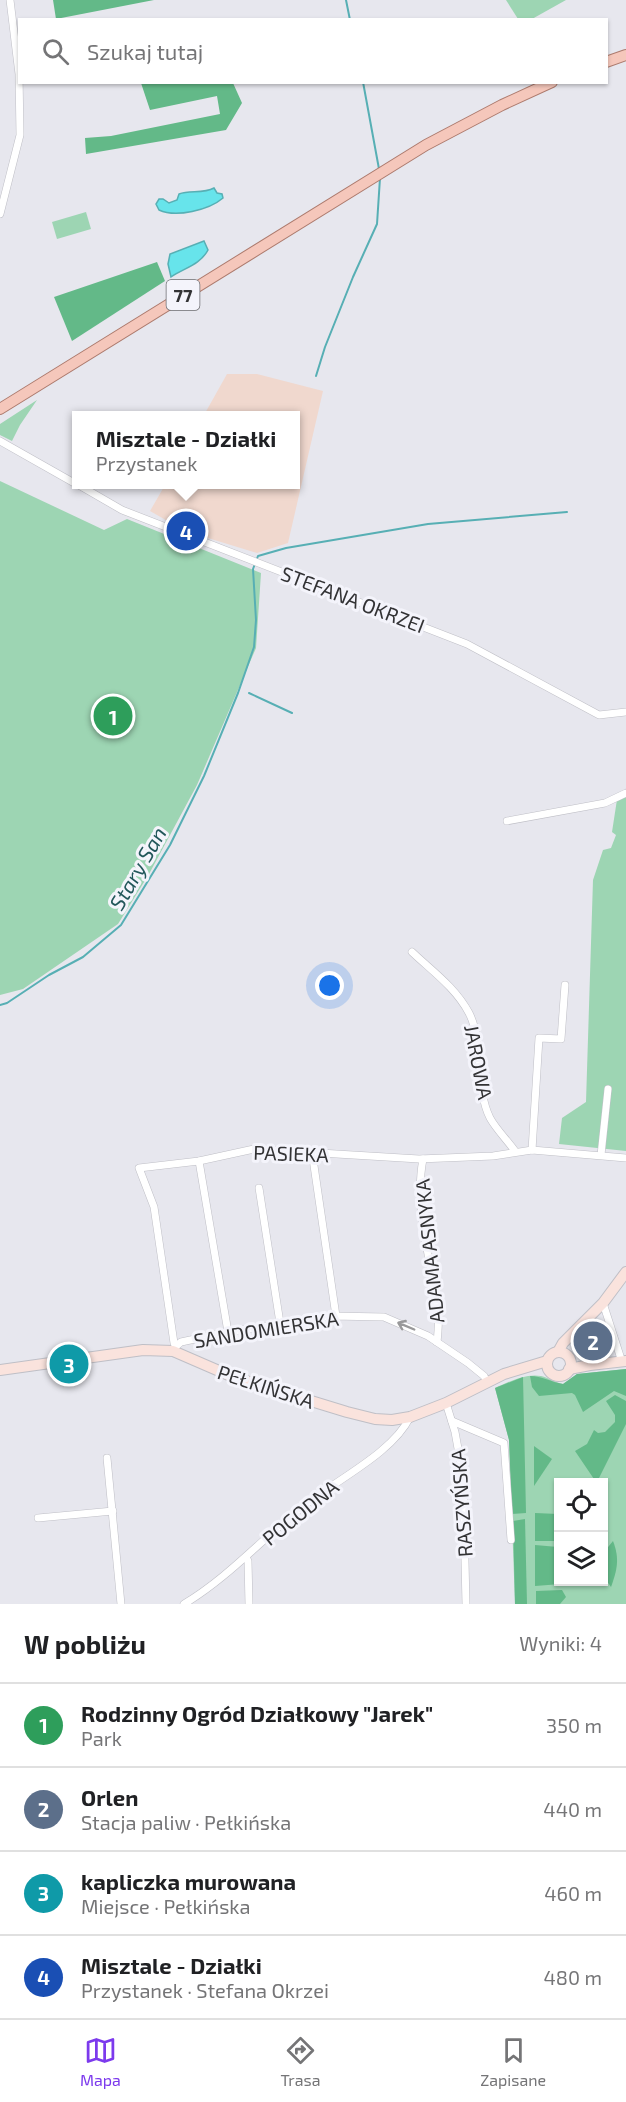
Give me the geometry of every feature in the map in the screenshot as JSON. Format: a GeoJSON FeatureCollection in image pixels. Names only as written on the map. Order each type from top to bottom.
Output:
{"type":"FeatureCollection","features":[{"type":"Feature","properties":{"kind":"main road"},"geometry":{"type":"LineString","coordinates":[[608,61],[626,56]]}},
{"type":"Feature","properties":{"kind":"main road","name":"77"},"geometry":{"type":"LineString","coordinates":[[0,409],[395,163],[465,124],[548,84]]}},
{"type":"Feature","properties":{"kind":"street"},"geometry":{"type":"LineString","coordinates":[[10,0],[18,66]]}},
{"type":"Feature","properties":{"kind":"street"},"geometry":{"type":"LineString","coordinates":[[0,214],[20,135],[19,84]]}},
{"type":"Feature","properties":{"kind":"street","name":"STEFANA OKRZEI"},"geometry":{"type":"LineString","coordinates":[[0,441],[72,481]]}},
{"type":"Feature","properties":{"kind":"street","name":"STEFANA OKRZEI"},"geometry":{"type":"LineString","coordinates":[[86,489],[122,510],[467,644],[599,715],[626,712]]}},
{"type":"Feature","properties":{"kind":"street"},"geometry":{"type":"LineString","coordinates":[[507,821],[605,803],[626,793]]}},
{"type":"Feature","properties":{"kind":"street","name":"JAROWA"},"geometry":{"type":"LineString","coordinates":[[412,952],[455,991],[470,1014],[475,1031],[489,1117],[515,1151]]}},
{"type":"Feature","properties":{"kind":"street"},"geometry":{"type":"LineString","coordinates":[[532,1150],[539,1038],[561,1039],[565,985]]}},
{"type":"Feature","properties":{"kind":"street"},"geometry":{"type":"LineString","coordinates":[[601,1155],[608,1089]]}},
{"type":"Feature","properties":{"kind":"street","name":"PASIEKA"},"geometry":{"type":"LineString","coordinates":[[174,1348],[154,1207],[139,1168],[199,1161],[254,1149],[423,1159],[493,1156],[532,1150],[626,1158]]}},
{"type":"Feature","properties":{"kind":"street"},"geometry":{"type":"LineString","coordinates":[[312,1152],[336,1316]]}},
{"type":"Feature","properties":{"kind":"street","name":"ADAMA ASNYKA"},"geometry":{"type":"LineString","coordinates":[[423,1159],[420,1191],[438,1316],[437,1342]]}},
{"type":"Feature","properties":{"kind":"street"},"geometry":{"type":"LineString","coordinates":[[199,1161],[228,1332]]}},
{"type":"Feature","properties":{"kind":"street"},"geometry":{"type":"LineString","coordinates":[[259,1188],[280,1323]]}},
{"type":"Feature","properties":{"kind":"street"},"geometry":{"type":"LineString","coordinates":[[603,1303],[624,1361],[590,1365],[566,1359],[551,1355],[548,1366],[553,1375],[566,1374],[566,1359],[563,1343],[603,1303],[626,1272]]}},
{"type":"Feature","properties":{"kind":"street","name":"SANDOMIERSKA"},"geometry":{"type":"LineString","coordinates":[[174,1348],[181,1342],[280,1323],[336,1316],[384,1317],[428,1336],[468,1363],[484,1376],[488,1383]]}},
{"type":"Feature","properties":{"kind":"street","name":"PEŁKIŃSKA"},"geometry":{"type":"LineString","coordinates":[[0,1370],[143,1350],[174,1348],[229,1375],[347,1412],[375,1419],[392,1420],[410,1417],[504,1374],[548,1366]]}},
{"type":"Feature","properties":{"kind":"street","name":"RASZYŃSKA"},"geometry":{"type":"LineString","coordinates":[[446,1402],[463,1476],[466,1604]]}},
{"type":"Feature","properties":{"kind":"street","name":"POGODNA"},"geometry":{"type":"LineString","coordinates":[[184,1604],[219,1580],[308,1503],[392,1442],[410,1417]]}},
{"type":"Feature","properties":{"kind":"street"},"geometry":{"type":"LineString","coordinates":[[452,1421],[504,1443],[511,1540]]}},
{"type":"Feature","properties":{"kind":"street"},"geometry":{"type":"LineString","coordinates":[[107,1458],[121,1604]]}},
{"type":"Feature","properties":{"kind":"street"},"geometry":{"type":"LineString","coordinates":[[38,1518],[112,1511]]}},
{"type":"Feature","properties":{"kind":"street"},"geometry":{"type":"LineString","coordinates":[[246,1557],[249,1604]]}},
{"type":"Feature","properties":{"kind":"shaded area"},"geometry":{"type":"Polygon","coordinates":[[[227,374],[257,374],[323,391],[288,543],[257,553],[185,531],[150,511],[163,489],[300,489],[300,411],[206,411],[227,374]]]}},
{"type":"Feature","properties":{"kind":"green space"},"geometry":{"type":"Polygon","coordinates":[[[53,0],[154,0],[61,18],[56,18],[53,0]]]}},
{"type":"Feature","properties":{"kind":"green space"},"geometry":{"type":"Polygon","coordinates":[[[506,0],[566,0],[534,18],[517,18],[506,0]]]}},
{"type":"Feature","properties":{"kind":"green space"},"geometry":{"type":"Polygon","coordinates":[[[141,84],[233,84],[242,103],[226,130],[86,154],[85,138],[111,136],[220,114],[217,96],[150,110],[141,84]]]}},
{"type":"Feature","properties":{"kind":"green space"},"geometry":{"type":"Polygon","coordinates":[[[86,212],[91,229],[57,239],[52,222],[86,212]]]}},
{"type":"Feature","properties":{"kind":"green space"},"geometry":{"type":"Polygon","coordinates":[[[157,262],[165,281],[72,341],[54,297],[157,262]]]}},
{"type":"Feature","properties":{"kind":"green space"},"geometry":{"type":"Polygon","coordinates":[[[37,400],[12,441],[0,435],[0,424],[37,400]]]}},
{"type":"Feature","properties":{"kind":"green space"},"geometry":{"type":"Polygon","coordinates":[[[0,481],[104,530],[127,519],[261,573],[256,648],[197,785],[149,874],[118,924],[23,989],[0,995],[0,481]]]}},
{"type":"Feature","properties":{"kind":"green space"},"geometry":{"type":"Polygon","coordinates":[[[626,790],[626,1151],[559,1144],[562,1118],[586,1102],[593,880],[603,850],[611,848],[616,835],[612,832],[618,793],[626,790]]]}},
{"type":"Feature","properties":{"kind":"green space"},"geometry":{"type":"Polygon","coordinates":[[[626,1369],[626,1604],[515,1604],[509,1440],[495,1388],[535,1375],[563,1384],[577,1374],[626,1369]]]}},
{"type":"Feature","properties":{"kind":"green space"},"geometry":{"type":"Polygon","coordinates":[[[626,1369],[626,1396],[614,1391],[583,1412],[572,1393],[539,1396],[532,1387],[530,1376],[563,1384],[577,1374],[626,1369]]]}},
{"type":"Feature","properties":{"kind":"green space"},"geometry":{"type":"Polygon","coordinates":[[[523,1377],[526,1513],[512,1514],[509,1440],[495,1388],[523,1377]]]}},
{"type":"Feature","properties":{"kind":"green space"},"geometry":{"type":"Polygon","coordinates":[[[615,1395],[626,1401],[626,1424],[599,1478],[593,1478],[575,1451],[587,1444],[594,1430],[598,1433],[605,1432],[615,1422],[615,1415],[606,1401],[615,1395]]]}},
{"type":"Feature","properties":{"kind":"green space"},"geometry":{"type":"Polygon","coordinates":[[[534,1446],[552,1459],[534,1486],[534,1446]]]}},
{"type":"Feature","properties":{"kind":"green space"},"geometry":{"type":"Polygon","coordinates":[[[535,1513],[554,1514],[554,1541],[535,1541],[535,1513]]]}},
{"type":"Feature","properties":{"kind":"green space"},"geometry":{"type":"Polygon","coordinates":[[[525,1519],[527,1604],[515,1604],[513,1521],[525,1519]]]}},
{"type":"Feature","properties":{"kind":"green space"},"geometry":{"type":"Polygon","coordinates":[[[613,1541],[617,1564],[611,1587],[608,1583],[608,1547],[613,1541]]]}},
{"type":"Feature","properties":{"kind":"green space"},"geometry":{"type":"Polygon","coordinates":[[[535,1545],[554,1547],[554,1585],[535,1586],[535,1545]]]}},
{"type":"Feature","properties":{"kind":"green space"},"geometry":{"type":"Polygon","coordinates":[[[562,1590],[566,1597],[560,1604],[536,1604],[536,1591],[562,1590]]]}},
{"type":"Feature","properties":{"kind":"water"},"geometry":{"type":"Polygon","coordinates":[[[214,188],[217,193],[222,194],[223,198],[192,212],[166,212],[159,210],[156,204],[159,199],[169,203],[177,200],[179,194],[214,188]]]}},
{"type":"Feature","properties":{"kind":"water"},"geometry":{"type":"Polygon","coordinates":[[[204,241],[208,250],[205,255],[196,263],[171,277],[168,264],[170,254],[204,241]]]}},
{"type":"Feature","properties":{"kind":"waterway"},"geometry":{"type":"LineString","coordinates":[[346,0],[350,18]]}},
{"type":"Feature","properties":{"kind":"waterway"},"geometry":{"type":"LineString","coordinates":[[363,84],[379,169]]}},
{"type":"Feature","properties":{"kind":"waterway"},"geometry":{"type":"LineString","coordinates":[[316,376],[353,277],[377,224],[380,178]]}},
{"type":"Feature","properties":{"kind":"waterway","name":"Stary San"},"geometry":{"type":"LineString","coordinates":[[0,1005],[83,957],[121,925],[170,845],[204,776],[254,647],[256,620],[253,569],[258,556],[286,548],[428,524],[567,512]]}},
{"type":"Feature","properties":{"kind":"waterway"},"geometry":{"type":"LineString","coordinates":[[249,693],[292,713]]}},
{"type":"Feature","properties":{"kind":"place","name":"Misztale - Działki"},"geometry":{"type":"Point","coordinates":[186,531]}},
{"type":"Feature","properties":{"kind":"place","name":"Rodzinny Ogród Działkowy \"Jarek\""},"geometry":{"type":"Point","coordinates":[113,716]}},
{"type":"Feature","properties":{"kind":"place","name":"Orlen"},"geometry":{"type":"Point","coordinates":[593,1341]}},
{"type":"Feature","properties":{"kind":"place","name":"kapliczka murowana"},"geometry":{"type":"Point","coordinates":[69,1364]}}]}
